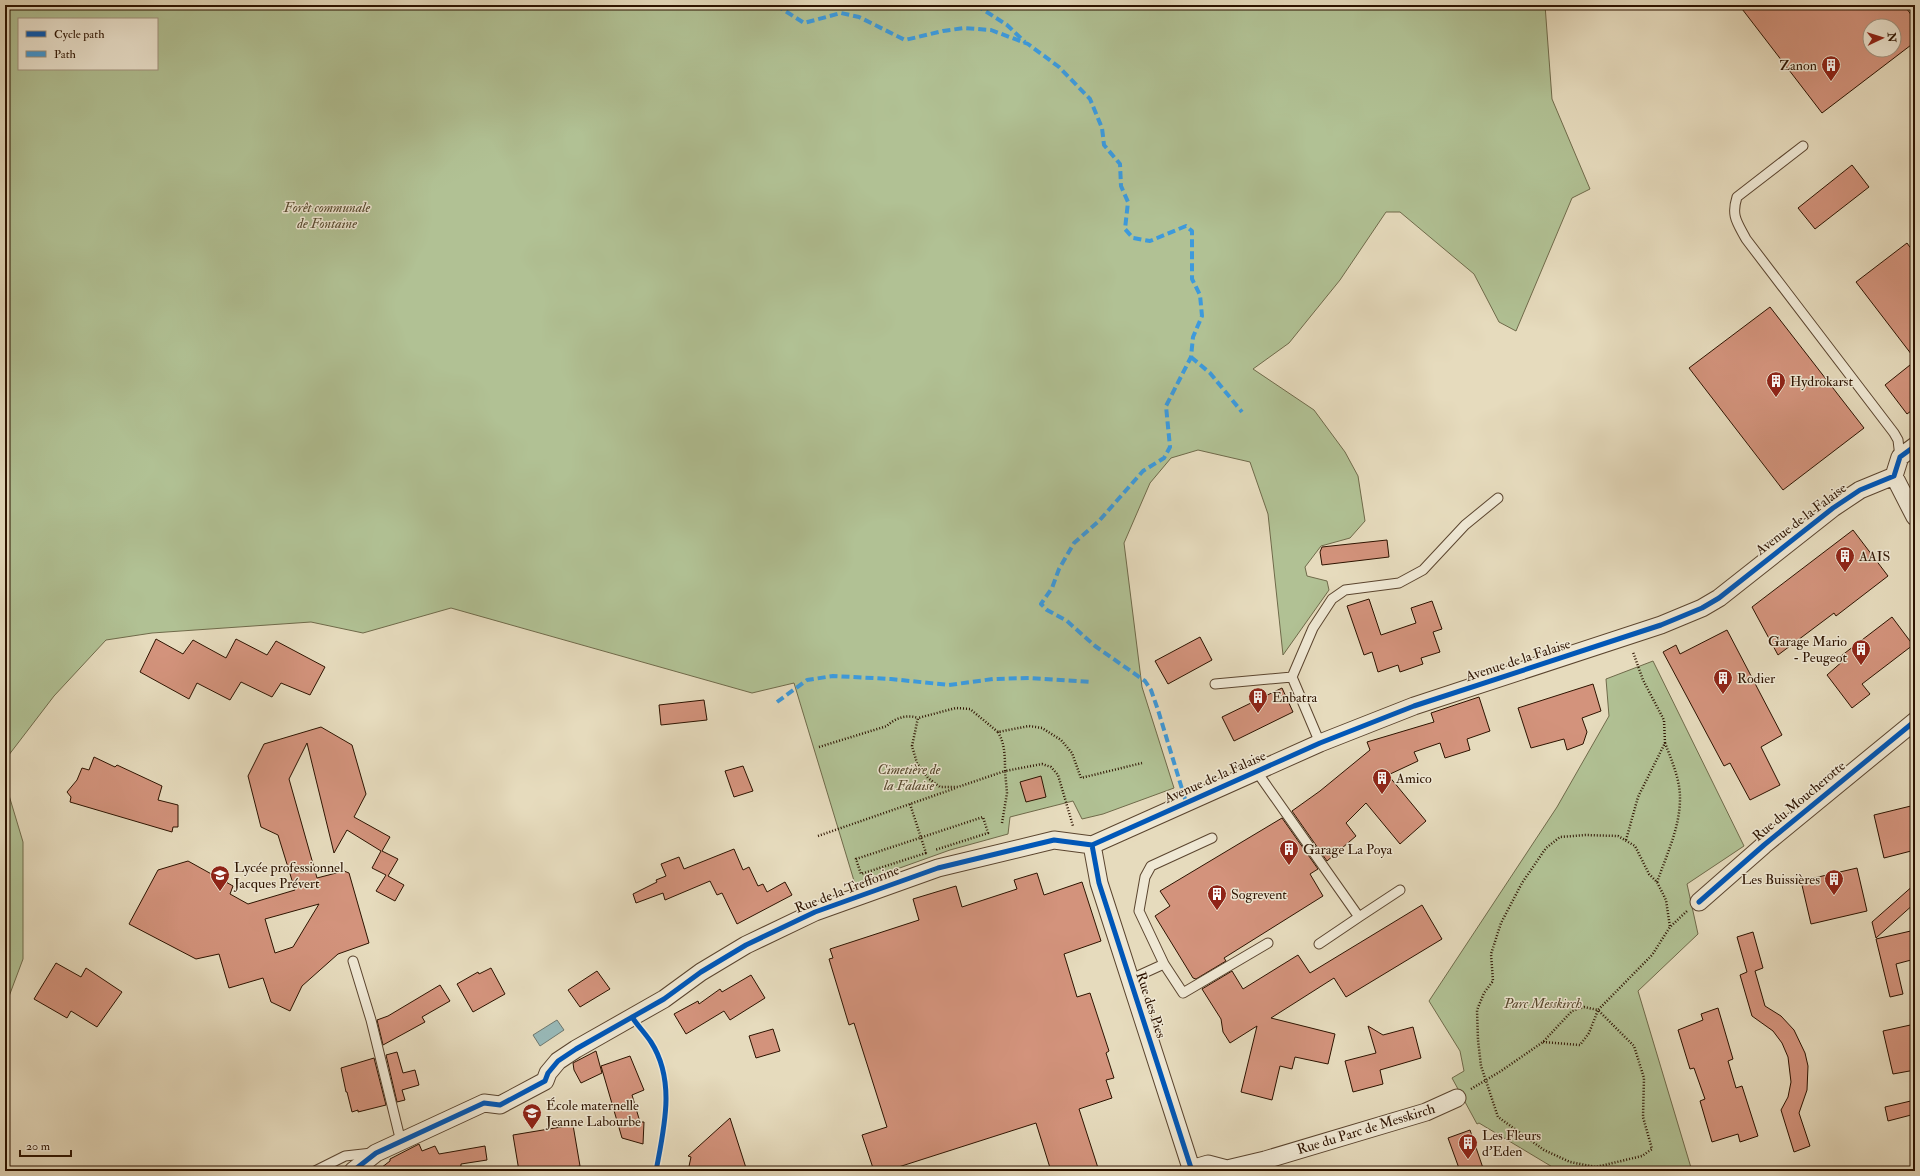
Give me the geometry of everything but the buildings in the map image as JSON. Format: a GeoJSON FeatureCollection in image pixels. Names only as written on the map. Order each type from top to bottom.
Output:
{"type":"FeatureCollection","features":[{"type":"Feature","properties":{"kind":"street"},"geometry":{"type":"LineString","coordinates":[[1915,446],[1900,457],[1894,476],[1915,517]]}},
{"type":"Feature","properties":{"kind":"street","name":"Avenue de la Falaise"},"geometry":{"type":"LineString","coordinates":[[1092,845],[1320,743],[1414,706],[1661,625],[1702,608],[1719,598],[1833,508],[1860,490],[1894,476]]}},
{"type":"Feature","properties":{"kind":"street","name":"Rue du Moucherotte"},"geometry":{"type":"LineString","coordinates":[[1699,902],[1764,845],[1915,721]]}},
{"type":"Feature","properties":{"kind":"street","name":"Rue de la Trefforine"},"geometry":{"type":"LineString","coordinates":[[353,1171],[376,1153],[484,1104],[500,1105],[545,1081],[548,1074],[558,1061],[576,1049],[664,999],[701,972],[746,945],[815,912],[938,868],[1054,840],[1092,845]]}},
{"type":"Feature","properties":{"kind":"street","name":"Rue des Pies"},"geometry":{"type":"LineString","coordinates":[[1092,845],[1099,883],[1192,1170]]}},
{"type":"Feature","properties":{"kind":"street","name":"Rue du Parc de Messkirch"},"geometry":{"type":"LineString","coordinates":[[1192,1170],[1208,1164],[1227,1170],[1265,1160],[1426,1112],[1457,1098]]}},
{"type":"Feature","properties":{"kind":"lane"},"geometry":{"type":"LineString","coordinates":[[1803,146],[1737,197],[1733,209],[1737,223],[1746,239],[1894,433],[1898,440],[1900,457]]}},
{"type":"Feature","properties":{"kind":"lane"},"geometry":{"type":"LineString","coordinates":[[1320,743],[1292,677],[1313,628],[1332,599],[1344,590],[1399,583],[1423,570],[1465,525],[1498,498]]}},
{"type":"Feature","properties":{"kind":"lane"},"geometry":{"type":"LineString","coordinates":[[1215,684],[1292,677]]}},
{"type":"Feature","properties":{"kind":"lane"},"geometry":{"type":"LineString","coordinates":[[1257,772],[1360,917]]}},
{"type":"Feature","properties":{"kind":"lane"},"geometry":{"type":"LineString","coordinates":[[1212,838],[1151,866],[1145,877],[1139,911],[1164,964],[1183,993],[1268,942]]}},
{"type":"Feature","properties":{"kind":"lane"},"geometry":{"type":"LineString","coordinates":[[1319,944],[1400,890]]}},
{"type":"Feature","properties":{"kind":"lane"},"geometry":{"type":"LineString","coordinates":[[353,961],[371,1020],[400,1142]]}},
{"type":"Feature","properties":{"kind":"lane"},"geometry":{"type":"LineString","coordinates":[[1131,979],[1164,964]]}},
{"type":"Feature","properties":{"kind":"lane"},"geometry":{"type":"LineString","coordinates":[[315,1171],[345,1156],[376,1153]]}},
{"type":"Feature","properties":{"kind":"path"},"geometry":{"type":"LineString","coordinates":[[1630,645],[1643,680],[1664,720],[1665,743],[1678,782],[1680,809],[1670,848],[1657,882]]}},
{"type":"Feature","properties":{"kind":"path"},"geometry":{"type":"LineString","coordinates":[[819,746],[887,726],[893,720],[911,716],[918,718],[956,708],[970,709],[998,732],[1001,738],[1007,793],[1002,823]]}},
{"type":"Feature","properties":{"kind":"path"},"geometry":{"type":"LineString","coordinates":[[918,718],[912,746],[917,763],[928,778],[940,787],[958,787]]}},
{"type":"Feature","properties":{"kind":"path"},"geometry":{"type":"LineString","coordinates":[[998,732],[1028,726],[1042,728],[1061,740],[1072,753],[1081,778],[1142,762]]}},
{"type":"Feature","properties":{"kind":"path"},"geometry":{"type":"LineString","coordinates":[[1626,840],[1638,797],[1665,743]]}},
{"type":"Feature","properties":{"kind":"path"},"geometry":{"type":"LineString","coordinates":[[818,836],[1005,770],[1042,764],[1051,767],[1058,775],[1073,826]]}},
{"type":"Feature","properties":{"kind":"path"},"geometry":{"type":"LineString","coordinates":[[910,804],[926,853]]}},
{"type":"Feature","properties":{"kind":"path"},"geometry":{"type":"LineString","coordinates":[[983,817],[988,833],[926,853],[861,874],[856,859],[983,817]]}},
{"type":"Feature","properties":{"kind":"path"},"geometry":{"type":"LineString","coordinates":[[1457,1098],[1486,1080],[1543,1042],[1572,1011],[1584,1007],[1598,1010],[1634,1046],[1644,1078],[1643,1117],[1652,1149],[1642,1156],[1596,1167],[1570,1162],[1544,1150],[1498,1117],[1486,1080],[1481,1066],[1477,1010],[1484,993],[1493,981],[1491,954],[1501,923],[1522,883],[1546,848],[1560,837],[1585,835],[1618,836],[1636,846],[1649,874],[1657,882],[1666,900],[1670,927]]}},
{"type":"Feature","properties":{"kind":"path"},"geometry":{"type":"LineString","coordinates":[[1543,1042],[1580,1045],[1589,1033],[1598,1010],[1652,955],[1670,927],[1699,902]]}},
{"type":"Feature","properties":{"kind":"green space"},"geometry":{"type":"Polygon","coordinates":[[[5,5],[1545,5],[1552,99],[1590,189],[1572,198],[1516,331],[1499,322],[1474,274],[1400,212],[1386,212],[1340,280],[1289,343],[1253,369],[1314,410],[1345,452],[1358,476],[1365,521],[1350,538],[1321,546],[1305,567],[1307,576],[1327,581],[1329,590],[1283,655],[1268,514],[1250,462],[1198,450],[1171,458],[1150,483],[1124,543],[1142,687],[1174,788],[1103,814],[1082,819],[1073,801],[1010,817],[1008,834],[950,850],[855,884],[794,683],[752,693],[451,608],[363,633],[311,622],[152,633],[106,640],[54,696],[5,760],[5,5]]]}},
{"type":"Feature","properties":{"kind":"green space","name":"Parc Messkirch"},"geometry":{"type":"Polygon","coordinates":[[[1653,661],[1744,846],[1687,884],[1698,934],[1638,991],[1692,1171],[1559,1171],[1479,1123],[1477,1124],[1452,1078],[1464,1071],[1460,1051],[1429,1001],[1557,807],[1609,716],[1606,679],[1653,661]]]}},
{"type":"Feature","properties":{"kind":"green space"},"geometry":{"type":"Polygon","coordinates":[[[5,782],[23,842],[23,959],[5,1007],[5,782]]]}},
{"type":"Feature","properties":{"kind":"water"},"geometry":{"type":"Polygon","coordinates":[[[557,1020],[564,1030],[540,1046],[533,1035],[557,1020]]]}},
{"type":"Feature","properties":{"kind":"marked path"},"geometry":{"type":"LineString","coordinates":[[776,5],[804,23],[841,13],[859,17],[905,40],[943,31],[964,28],[991,30],[1028,44],[1059,67],[1090,99],[1102,128],[1104,145],[1120,164],[1121,186],[1128,202],[1125,229],[1133,238],[1150,241],[1186,226],[1192,231],[1192,279],[1200,295],[1202,316],[1193,337],[1191,357],[1166,406],[1170,447],[1164,458],[1143,471],[1099,521],[1074,543],[1059,569],[1052,588],[1041,604],[1047,610],[1067,621],[1095,646],[1145,681],[1151,690],[1158,710],[1186,802]]}},
{"type":"Feature","properties":{"kind":"marked path"},"geometry":{"type":"LineString","coordinates":[[976,5],[1007,25],[1025,42]]}},
{"type":"Feature","properties":{"kind":"marked path"},"geometry":{"type":"LineString","coordinates":[[1191,357],[1210,373],[1242,412]]}},
{"type":"Feature","properties":{"kind":"marked path"},"geometry":{"type":"LineString","coordinates":[[777,702],[807,680],[833,676],[891,679],[949,685],[993,679],[1030,678],[1091,682]]}},
{"type":"Feature","properties":{"kind":"cycle path"},"geometry":{"type":"LineString","coordinates":[[1092,845],[1320,743],[1414,706],[1661,625],[1702,608],[1719,598],[1833,508],[1860,490],[1894,476],[1900,457],[1915,446]]}},
{"type":"Feature","properties":{"kind":"cycle path"},"geometry":{"type":"LineString","coordinates":[[1699,902],[1764,845],[1915,721]]}},
{"type":"Feature","properties":{"kind":"cycle path"},"geometry":{"type":"LineString","coordinates":[[353,1171],[376,1153],[484,1103],[500,1105],[545,1081],[548,1073],[558,1061],[576,1049],[664,999],[701,972],[746,945],[815,912],[938,868],[1054,840],[1092,845]]}},
{"type":"Feature","properties":{"kind":"cycle path"},"geometry":{"type":"LineString","coordinates":[[1092,845],[1099,883],[1192,1171]]}},
{"type":"Feature","properties":{"kind":"cycle path"},"geometry":{"type":"LineString","coordinates":[[632,1017],[651,1042],[659,1057],[666,1089],[665,1122],[656,1171]]}},
{"type":"Feature","properties":{"kind":"place","name":"Zanon"},"geometry":{"type":"Point","coordinates":[1831,82]}},
{"type":"Feature","properties":{"kind":"place","name":"Hydrokarst"},"geometry":{"type":"Point","coordinates":[1776,398]}},
{"type":"Feature","properties":{"kind":"place","name":"AAIS"},"geometry":{"type":"Point","coordinates":[1845,573]}},
{"type":"Feature","properties":{"kind":"place","name":"Garage Mario - Peugeot"},"geometry":{"type":"Point","coordinates":[1861,666]}},
{"type":"Feature","properties":{"kind":"place","name":"Rodier"},"geometry":{"type":"Point","coordinates":[1723,695]}},
{"type":"Feature","properties":{"kind":"place","name":"Enbatra"},"geometry":{"type":"Point","coordinates":[1258,714]}},
{"type":"Feature","properties":{"kind":"place","name":"Amico"},"geometry":{"type":"Point","coordinates":[1382,795]}},
{"type":"Feature","properties":{"kind":"place","name":"Garage La Poya"},"geometry":{"type":"Point","coordinates":[1289,866]}},
{"type":"Feature","properties":{"kind":"place","name":"Lycée professionnel Jacques Prévert"},"geometry":{"type":"Point","coordinates":[220,892]}},
{"type":"Feature","properties":{"kind":"place","name":"Les Buissières"},"geometry":{"type":"Point","coordinates":[1834,896]}},
{"type":"Feature","properties":{"kind":"place","name":"Sogrevent"},"geometry":{"type":"Point","coordinates":[1217,911]}},
{"type":"Feature","properties":{"kind":"place","name":"École maternelle Jeanne Labourbe"},"geometry":{"type":"Point","coordinates":[532,1130]}},
{"type":"Feature","properties":{"kind":"place","name":"Les Fleurs d'Eden"},"geometry":{"type":"Point","coordinates":[1468,1160]}},
{"type":"Feature","properties":{"kind":"park label","name":"Forêt communale de Fontaine"},"geometry":{"type":"Point","coordinates":[327,216]}},
{"type":"Feature","properties":{"kind":"park label","name":"Cimetière de la Falaise"},"geometry":{"type":"Point","coordinates":[909,778]}}]}
